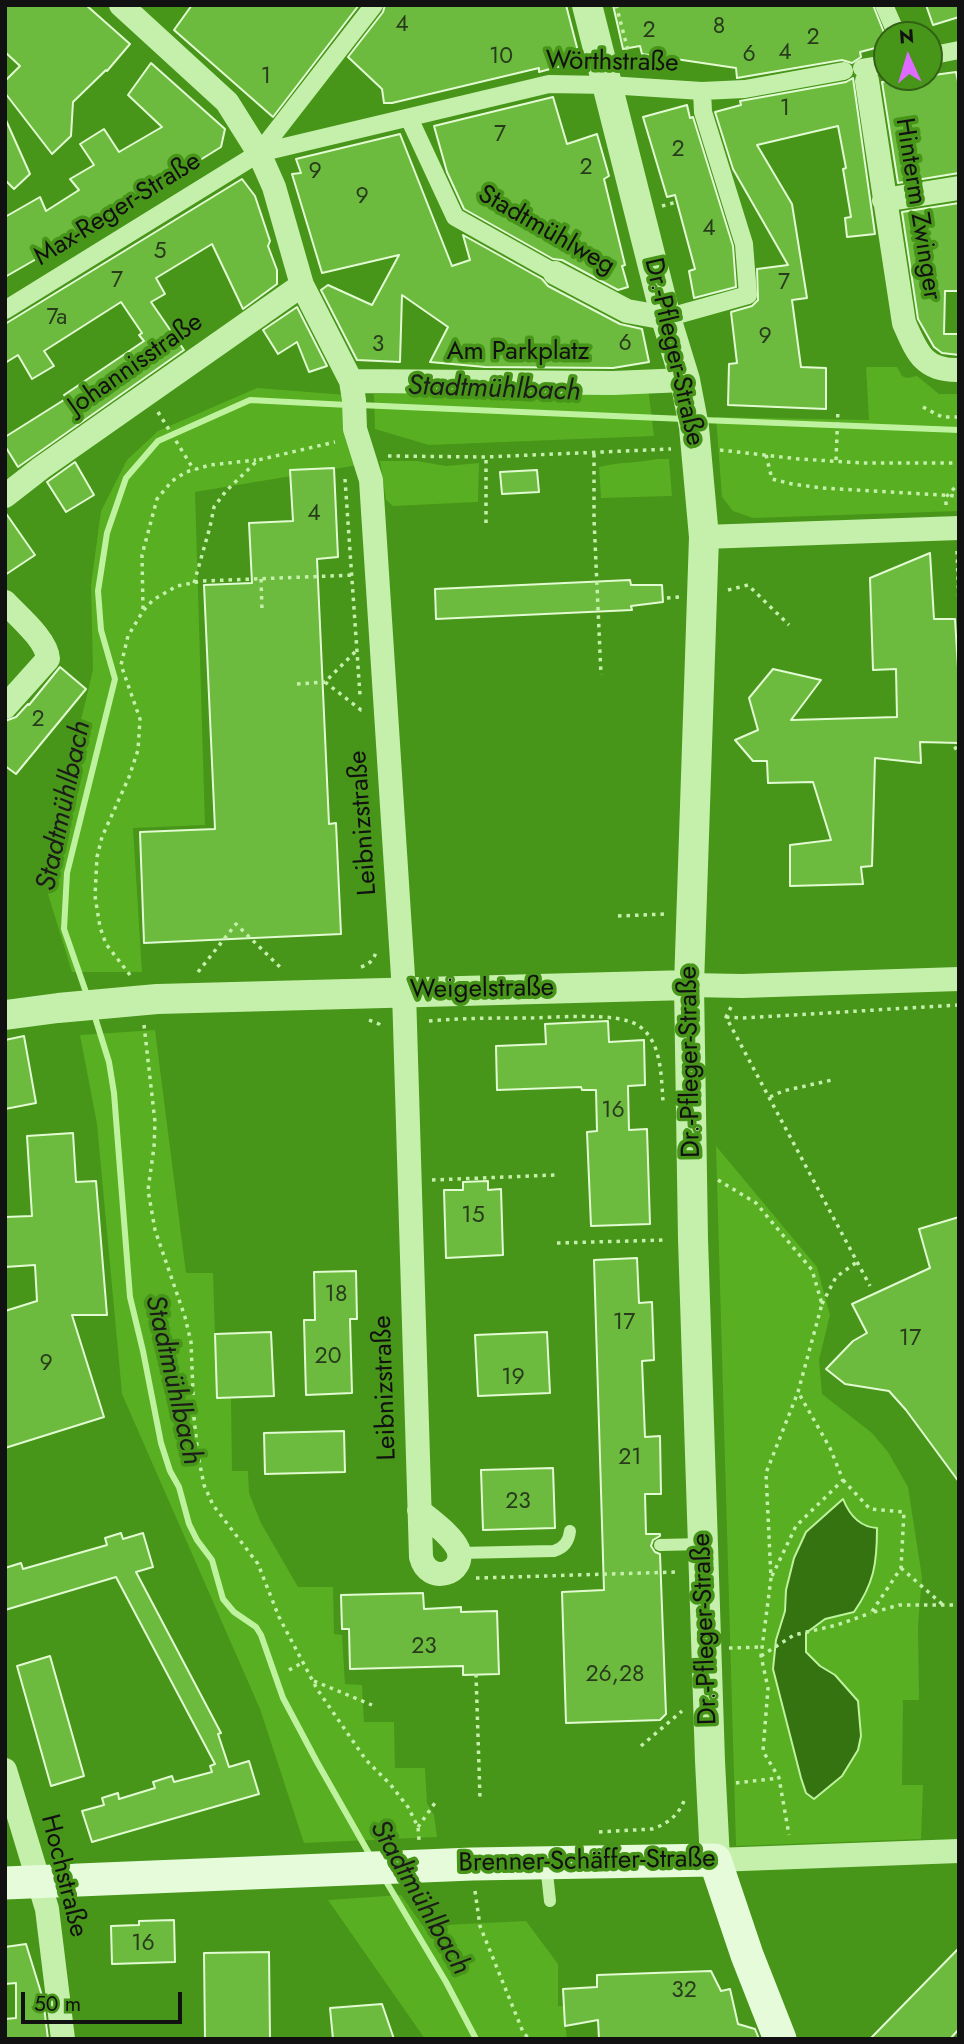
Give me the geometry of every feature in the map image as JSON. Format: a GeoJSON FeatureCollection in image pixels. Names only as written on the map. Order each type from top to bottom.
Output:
{"type":"FeatureCollection","features":[{"type":"Feature","properties":{"kind":"main road","name":"Brenner-Schäffer-Straße"},"geometry":{"type":"LineString","coordinates":[[21,1883],[472,1864],[715,1860]]}},
{"type":"Feature","properties":{"kind":"main road","name":"Dr.-Pfleger-Straße"},"geometry":{"type":"LineString","coordinates":[[715,1860],[747,1955],[780,2039]]}},
{"type":"Feature","properties":{"kind":"street","name":"Leibnizstraße"},"geometry":{"type":"LineString","coordinates":[[121,5],[227,102],[259,153],[274,187],[302,285],[352,390],[358,439],[371,481],[404,992],[422,1564],[427,1571],[443,1574]]}},
{"type":"Feature","properties":{"kind":"street"},"geometry":{"type":"LineString","coordinates":[[259,153],[374,5]]}},
{"type":"Feature","properties":{"kind":"street","name":"Dr.-Pfleger-Straße"},"geometry":{"type":"LineString","coordinates":[[587,5],[691,415],[704,537],[689,985],[693,1239],[691,1545],[706,1648],[699,1788],[715,1860]]}},
{"type":"Feature","properties":{"kind":"street"},"geometry":{"type":"LineString","coordinates":[[865,72],[873,69]]}},
{"type":"Feature","properties":{"kind":"street","name":"Wörthstraße"},"geometry":{"type":"LineString","coordinates":[[259,153],[549,84],[702,91],[746,89],[844,71]]}},
{"type":"Feature","properties":{"kind":"street","name":"Hinterm Zwinger"},"geometry":{"type":"LineString","coordinates":[[865,72],[904,323],[918,353],[934,367],[959,370]]}},
{"type":"Feature","properties":{"kind":"street","name":"Stadtmühlweg"},"geometry":{"type":"LineString","coordinates":[[409,118],[456,217],[627,311],[666,318],[748,295],[744,244],[703,112],[702,91]]}},
{"type":"Feature","properties":{"kind":"street","name":"Max-Reger-Straße"},"geometry":{"type":"LineString","coordinates":[[5,310],[259,153]]}},
{"type":"Feature","properties":{"kind":"street"},"geometry":{"type":"LineString","coordinates":[[884,200],[959,188]]}},
{"type":"Feature","properties":{"kind":"street","name":"Johannisstraße"},"geometry":{"type":"LineString","coordinates":[[5,496],[302,285]]}},
{"type":"Feature","properties":{"kind":"street","name":"Am Parkplatz"},"geometry":{"type":"LineString","coordinates":[[352,390],[613,383],[691,415]]}},
{"type":"Feature","properties":{"kind":"street"},"geometry":{"type":"LineString","coordinates":[[704,537],[958,528]]}},
{"type":"Feature","properties":{"kind":"street"},"geometry":{"type":"LineString","coordinates":[[5,602],[48,650],[48,659],[5,707]]}},
{"type":"Feature","properties":{"kind":"street","name":"Weigelstraße"},"geometry":{"type":"LineString","coordinates":[[5,1015],[133,1000],[959,979]]}},
{"type":"Feature","properties":{"kind":"street"},"geometry":{"type":"LineString","coordinates":[[419,1510],[449,1537],[459,1553],[456,1567],[443,1574]]}},
{"type":"Feature","properties":{"kind":"street","name":"Hochstraße"},"geometry":{"type":"LineString","coordinates":[[5,1770],[21,1883],[47,1909],[63,2039]]}},
{"type":"Feature","properties":{"kind":"street","name":"Brenner-Schäffer-Straße"},"geometry":{"type":"LineString","coordinates":[[715,1860],[959,1852]]}},
{"type":"Feature","properties":{"kind":"lane"},"geometry":{"type":"LineString","coordinates":[[459,1553],[554,1551],[567,1542],[570,1531]]}},
{"type":"Feature","properties":{"kind":"lane"},"geometry":{"type":"LineString","coordinates":[[660,1545],[691,1545]]}},
{"type":"Feature","properties":{"kind":"lane"},"geometry":{"type":"LineString","coordinates":[[546,1863],[550,1902]]}},
{"type":"Feature","properties":{"kind":"path"},"geometry":{"type":"LineString","coordinates":[[616,5],[629,54]]}},
{"type":"Feature","properties":{"kind":"path"},"geometry":{"type":"LineString","coordinates":[[923,407],[942,416],[959,417]]}},
{"type":"Feature","properties":{"kind":"path"},"geometry":{"type":"LineString","coordinates":[[836,461],[838,410]]}},
{"type":"Feature","properties":{"kind":"path"},"geometry":{"type":"LineString","coordinates":[[143,611],[142,555],[157,499],[172,481],[209,465],[258,460],[332,442],[358,439],[383,456],[594,454],[691,415],[766,455],[836,461],[959,463]]}},
{"type":"Feature","properties":{"kind":"path"},"geometry":{"type":"LineString","coordinates":[[167,426],[194,470]]}},
{"type":"Feature","properties":{"kind":"path"},"geometry":{"type":"LineString","coordinates":[[594,454],[601,675]]}},
{"type":"Feature","properties":{"kind":"path"},"geometry":{"type":"LineString","coordinates":[[766,455],[772,479],[792,484],[959,496]]}},
{"type":"Feature","properties":{"kind":"path"},"geometry":{"type":"LineString","coordinates":[[485,523],[486,457]]}},
{"type":"Feature","properties":{"kind":"path"},"geometry":{"type":"LineString","coordinates":[[194,583],[214,507],[226,491],[258,460]]}},
{"type":"Feature","properties":{"kind":"path"},"geometry":{"type":"LineString","coordinates":[[958,528],[959,605]]}},
{"type":"Feature","properties":{"kind":"path"},"geometry":{"type":"LineString","coordinates":[[377,574],[194,583],[177,586],[153,600],[143,611],[128,636],[121,665],[140,719],[138,750],[102,837],[97,857],[95,896],[106,944],[133,1000],[155,1122],[148,1190],[155,1230],[191,1342],[194,1418],[204,1485],[213,1505],[258,1564],[279,1617],[312,1680],[366,1760],[408,1807],[418,1828]]}},
{"type":"Feature","properties":{"kind":"path"},"geometry":{"type":"LineString","coordinates":[[261,579],[262,610]]}},
{"type":"Feature","properties":{"kind":"path"},"geometry":{"type":"LineString","coordinates":[[667,598],[702,597],[748,585],[789,625]]}},
{"type":"Feature","properties":{"kind":"path"},"geometry":{"type":"LineString","coordinates":[[325,682],[361,710],[353,593]]}},
{"type":"Feature","properties":{"kind":"path"},"geometry":{"type":"LineString","coordinates":[[297,684],[325,682],[357,651]]}},
{"type":"Feature","properties":{"kind":"path"},"geometry":{"type":"LineString","coordinates":[[954,749],[959,746]]}},
{"type":"Feature","properties":{"kind":"path"},"geometry":{"type":"LineString","coordinates":[[618,916],[690,913]]}},
{"type":"Feature","properties":{"kind":"path"},"geometry":{"type":"LineString","coordinates":[[198,972],[236,924],[283,970]]}},
{"type":"Feature","properties":{"kind":"path"},"geometry":{"type":"LineString","coordinates":[[356,968],[369,963],[376,956],[377,945]]}},
{"type":"Feature","properties":{"kind":"path"},"geometry":{"type":"LineString","coordinates":[[726,1017],[742,986]]}},
{"type":"Feature","properties":{"kind":"path"},"geometry":{"type":"LineString","coordinates":[[726,1017],[959,1006]]}},
{"type":"Feature","properties":{"kind":"path"},"geometry":{"type":"LineString","coordinates":[[429,1021],[585,1017],[628,1020],[646,1032],[654,1046],[661,1074],[664,1110]]}},
{"type":"Feature","properties":{"kind":"path"},"geometry":{"type":"LineString","coordinates":[[726,1017],[870,1286]]}},
{"type":"Feature","properties":{"kind":"path"},"geometry":{"type":"LineString","coordinates":[[360,1018],[371,1020],[384,1030]]}},
{"type":"Feature","properties":{"kind":"path"},"geometry":{"type":"LineString","coordinates":[[769,1097],[783,1091],[832,1080]]}},
{"type":"Feature","properties":{"kind":"path"},"geometry":{"type":"LineString","coordinates":[[692,1165],[756,1203],[811,1270],[822,1304]]}},
{"type":"Feature","properties":{"kind":"path"},"geometry":{"type":"LineString","coordinates":[[409,1181],[555,1175]]}},
{"type":"Feature","properties":{"kind":"path"},"geometry":{"type":"LineString","coordinates":[[557,1243],[693,1239]]}},
{"type":"Feature","properties":{"kind":"path"},"geometry":{"type":"LineString","coordinates":[[793,1858],[779,1778],[763,1751],[768,1688],[761,1656],[771,1578],[766,1473],[798,1392],[822,1304],[836,1277],[857,1262]]}},
{"type":"Feature","properties":{"kind":"path"},"geometry":{"type":"LineString","coordinates":[[798,1392],[830,1448],[843,1480],[870,1509],[904,1512],[901,1569],[871,1613]]}},
{"type":"Feature","properties":{"kind":"path"},"geometry":{"type":"LineString","coordinates":[[771,1578],[796,1525],[843,1480]]}},
{"type":"Feature","properties":{"kind":"path"},"geometry":{"type":"LineString","coordinates":[[443,1574],[471,1578],[679,1573],[691,1545]]}},
{"type":"Feature","properties":{"kind":"path"},"geometry":{"type":"LineString","coordinates":[[901,1569],[943,1605]]}},
{"type":"Feature","properties":{"kind":"path"},"geometry":{"type":"LineString","coordinates":[[761,1656],[794,1635],[838,1625],[899,1605],[959,1605]]}},
{"type":"Feature","properties":{"kind":"path"},"geometry":{"type":"LineString","coordinates":[[706,1648],[762,1647]]}},
{"type":"Feature","properties":{"kind":"path"},"geometry":{"type":"LineString","coordinates":[[289,1670],[302,1663]]}},
{"type":"Feature","properties":{"kind":"path"},"geometry":{"type":"LineString","coordinates":[[476,1674],[480,1798]]}},
{"type":"Feature","properties":{"kind":"path"},"geometry":{"type":"LineString","coordinates":[[312,1680],[372,1705]]}},
{"type":"Feature","properties":{"kind":"path"},"geometry":{"type":"LineString","coordinates":[[641,1746],[684,1710],[684,1720]]}},
{"type":"Feature","properties":{"kind":"path"},"geometry":{"type":"LineString","coordinates":[[591,1833],[652,1829],[668,1822],[699,1788],[779,1778]]}},
{"type":"Feature","properties":{"kind":"path"},"geometry":{"type":"LineString","coordinates":[[415,1866],[418,1828],[437,1800]]}},
{"type":"Feature","properties":{"kind":"path"},"geometry":{"type":"LineString","coordinates":[[472,1864],[480,1926],[523,2032],[529,2039]]}},
{"type":"Feature","properties":{"kind":"shaded area"},"geometry":{"type":"Polygon","coordinates":[[[866,367],[897,367],[902,376],[917,376],[939,394],[957,394],[959,511],[753,518],[733,511],[722,497],[716,417],[869,420],[866,367]]]}},
{"type":"Feature","properties":{"kind":"shaded area"},"geometry":{"type":"Polygon","coordinates":[[[648,387],[654,436],[429,445],[375,429],[374,394],[648,387]]]}},
{"type":"Feature","properties":{"kind":"shaded area"},"geometry":{"type":"Polygon","coordinates":[[[257,388],[347,395],[358,465],[195,492],[205,825],[133,828],[142,972],[72,972],[43,878],[93,670],[91,585],[101,511],[127,460],[158,431],[257,388]]]}},
{"type":"Feature","properties":{"kind":"shaded area"},"geometry":{"type":"Polygon","coordinates":[[[669,459],[672,496],[601,498],[599,467],[669,459]]]}},
{"type":"Feature","properties":{"kind":"shaded area"},"geometry":{"type":"Polygon","coordinates":[[[380,461],[417,461],[446,466],[479,463],[478,502],[393,506],[386,500],[380,461]]]}},
{"type":"Feature","properties":{"kind":"shaded area"},"geometry":{"type":"Polygon","coordinates":[[[155,1030],[186,1273],[213,1273],[217,1397],[231,1397],[232,1471],[248,1471],[249,1493],[261,1523],[298,1587],[333,1587],[334,1634],[342,1635],[345,1684],[362,1685],[364,1722],[394,1722],[395,1768],[425,1768],[427,1803],[434,1815],[437,1837],[304,1843],[260,1709],[122,1394],[97,1124],[80,1035],[155,1030]]]}},
{"type":"Feature","properties":{"kind":"shaded area"},"geometry":{"type":"Polygon","coordinates":[[[716,1146],[817,1267],[830,1315],[819,1360],[822,1394],[872,1433],[888,1452],[908,1487],[922,1577],[918,1625],[919,1700],[903,1700],[902,1785],[923,1785],[921,1839],[736,1846],[716,1146]]]}},
{"type":"Feature","properties":{"kind":"shaded area"},"geometry":{"type":"Polygon","coordinates":[[[843,1499],[856,1519],[877,1528],[873,1573],[854,1612],[825,1619],[806,1633],[806,1652],[820,1666],[835,1675],[858,1701],[861,1736],[858,1750],[842,1776],[814,1799],[806,1793],[801,1778],[773,1669],[776,1640],[785,1611],[786,1590],[794,1558],[806,1532],[843,1499]]]}},
{"type":"Feature","properties":{"kind":"shaded area"},"geometry":{"type":"Polygon","coordinates":[[[401,1895],[423,1926],[526,1921],[558,1964],[558,2006],[563,2006],[567,2039],[425,2039],[328,1900],[401,1895]]]}},
{"type":"Feature","properties":{"kind":"building"},"geometry":{"type":"Polygon","coordinates":[[[5,5],[86,5],[130,44],[107,71],[73,102],[71,136],[52,154],[5,93],[5,81],[20,66],[5,52],[5,5]]]}},
{"type":"Feature","properties":{"kind":"building"},"geometry":{"type":"Polygon","coordinates":[[[192,5],[359,5],[273,117],[174,30],[192,5]]]}},
{"type":"Feature","properties":{"kind":"building"},"geometry":{"type":"Polygon","coordinates":[[[385,5],[566,5],[580,59],[539,72],[539,68],[384,103],[382,89],[348,57],[383,12],[385,5]]]}},
{"type":"Feature","properties":{"kind":"building"},"geometry":{"type":"Polygon","coordinates":[[[613,5],[873,5],[879,21],[873,21],[873,49],[860,52],[861,57],[852,63],[842,60],[737,78],[736,68],[642,54],[640,46],[623,49],[613,5]]]}},
{"type":"Feature","properties":{"kind":"building"},"geometry":{"type":"Polygon","coordinates":[[[926,5],[959,5],[959,17],[943,22],[932,21],[926,5]]]}},
{"type":"Feature","properties":{"kind":"building"},"geometry":{"type":"Polygon","coordinates":[[[151,63],[225,129],[221,147],[99,223],[5,277],[5,217],[40,197],[46,211],[79,190],[70,179],[94,165],[80,144],[104,129],[119,152],[162,127],[128,95],[151,63]]]}},
{"type":"Feature","properties":{"kind":"building"},"geometry":{"type":"Polygon","coordinates":[[[956,72],[959,86],[959,173],[898,183],[883,91],[943,91],[943,74],[956,72]]]}},
{"type":"Feature","properties":{"kind":"building"},"geometry":{"type":"Polygon","coordinates":[[[853,78],[875,234],[847,237],[845,218],[851,217],[838,126],[757,145],[792,204],[807,298],[792,300],[801,367],[826,368],[826,409],[728,405],[729,364],[737,363],[731,312],[752,306],[758,300],[757,269],[788,265],[733,169],[715,112],[741,105],[740,101],[846,82],[853,78]]]}},
{"type":"Feature","properties":{"kind":"building"},"geometry":{"type":"Polygon","coordinates":[[[553,97],[567,144],[597,134],[609,176],[604,179],[628,287],[618,290],[562,260],[553,259],[464,209],[447,172],[434,126],[553,97]]]}},
{"type":"Feature","properties":{"kind":"building"},"geometry":{"type":"Polygon","coordinates":[[[687,105],[733,246],[736,287],[694,298],[689,271],[695,269],[675,195],[667,197],[643,117],[687,105]]]}},
{"type":"Feature","properties":{"kind":"building"},"geometry":{"type":"Polygon","coordinates":[[[5,118],[30,174],[14,189],[5,180],[5,118]]]}},
{"type":"Feature","properties":{"kind":"building"},"geometry":{"type":"Polygon","coordinates":[[[400,134],[452,266],[470,260],[463,235],[542,279],[548,286],[620,324],[642,329],[649,362],[613,368],[485,367],[430,362],[448,327],[402,295],[400,362],[357,360],[321,290],[328,285],[372,305],[399,255],[322,273],[292,174],[301,173],[296,159],[400,134]]]}},
{"type":"Feature","properties":{"kind":"building"},"geometry":{"type":"Polygon","coordinates":[[[242,179],[255,196],[270,241],[268,246],[277,270],[277,284],[243,309],[212,244],[156,278],[165,294],[151,302],[184,350],[18,467],[5,446],[5,437],[67,398],[64,395],[144,341],[139,335],[142,333],[121,302],[44,351],[54,366],[32,379],[18,355],[5,363],[5,324],[242,179]]]}},
{"type":"Feature","properties":{"kind":"building"},"geometry":{"type":"Polygon","coordinates":[[[959,203],[959,291],[945,291],[944,334],[959,334],[959,355],[942,353],[934,347],[918,319],[902,212],[959,203]]]}},
{"type":"Feature","properties":{"kind":"building"},"geometry":{"type":"Polygon","coordinates":[[[297,307],[327,366],[309,372],[297,342],[278,354],[263,330],[297,307]]]}},
{"type":"Feature","properties":{"kind":"building"},"geometry":{"type":"Polygon","coordinates":[[[75,462],[94,495],[66,512],[47,482],[75,462]]]}},
{"type":"Feature","properties":{"kind":"building"},"geometry":{"type":"Polygon","coordinates":[[[334,468],[338,557],[317,559],[329,824],[336,823],[341,934],[144,943],[140,832],[215,829],[204,585],[252,583],[249,523],[293,521],[290,470],[334,468]]]}},
{"type":"Feature","properties":{"kind":"building"},"geometry":{"type":"Polygon","coordinates":[[[537,470],[539,492],[502,494],[500,472],[537,470]]]}},
{"type":"Feature","properties":{"kind":"building"},"geometry":{"type":"Polygon","coordinates":[[[5,512],[35,555],[5,575],[5,512]]]}},
{"type":"Feature","properties":{"kind":"building"},"geometry":{"type":"Polygon","coordinates":[[[930,553],[934,619],[955,619],[959,743],[920,742],[921,763],[875,758],[872,866],[861,867],[863,884],[790,886],[790,845],[831,840],[813,782],[768,783],[767,761],[753,761],[735,740],[758,730],[749,698],[773,669],[821,680],[791,720],[897,717],[896,669],[873,670],[870,578],[930,553]]]}},
{"type":"Feature","properties":{"kind":"building"},"geometry":{"type":"Polygon","coordinates":[[[630,580],[631,585],[662,585],[663,602],[631,606],[632,610],[436,619],[435,589],[630,580]]]}},
{"type":"Feature","properties":{"kind":"building"},"geometry":{"type":"Polygon","coordinates":[[[60,667],[86,689],[16,774],[5,766],[5,721],[16,717],[29,705],[60,667]]]}},
{"type":"Feature","properties":{"kind":"building"},"geometry":{"type":"Polygon","coordinates":[[[608,1021],[609,1042],[644,1040],[645,1085],[628,1086],[629,1130],[647,1129],[650,1224],[591,1226],[587,1132],[597,1131],[596,1090],[582,1090],[581,1087],[497,1090],[496,1046],[546,1044],[545,1024],[608,1021]]]}},
{"type":"Feature","properties":{"kind":"building"},"geometry":{"type":"Polygon","coordinates":[[[24,1036],[36,1103],[5,1109],[5,1040],[24,1036]]]}},
{"type":"Feature","properties":{"kind":"building"},"geometry":{"type":"Polygon","coordinates":[[[73,1133],[76,1182],[96,1181],[107,1315],[72,1315],[104,1417],[5,1448],[5,1311],[37,1301],[35,1265],[5,1267],[5,1217],[32,1216],[27,1136],[73,1133]]]}},
{"type":"Feature","properties":{"kind":"building"},"geometry":{"type":"Polygon","coordinates":[[[488,1181],[488,1190],[501,1189],[503,1255],[446,1258],[444,1190],[463,1190],[463,1182],[488,1181]]]}},
{"type":"Feature","properties":{"kind":"building"},"geometry":{"type":"Polygon","coordinates":[[[959,1217],[959,1482],[889,1391],[845,1384],[826,1369],[853,1341],[867,1333],[852,1304],[930,1268],[919,1229],[959,1217]]]}},
{"type":"Feature","properties":{"kind":"building"},"geometry":{"type":"Polygon","coordinates":[[[637,1258],[639,1303],[652,1302],[654,1360],[642,1361],[645,1437],[660,1436],[661,1494],[645,1494],[646,1534],[660,1534],[651,1546],[660,1554],[666,1714],[660,1720],[566,1723],[562,1592],[604,1590],[594,1260],[637,1258]]]}},
{"type":"Feature","properties":{"kind":"building"},"geometry":{"type":"Polygon","coordinates":[[[356,1271],[357,1319],[350,1319],[352,1393],[306,1395],[304,1320],[315,1320],[314,1272],[356,1271]]]}},
{"type":"Feature","properties":{"kind":"building"},"geometry":{"type":"Polygon","coordinates":[[[271,1332],[274,1396],[217,1398],[215,1334],[271,1332]]]}},
{"type":"Feature","properties":{"kind":"building"},"geometry":{"type":"Polygon","coordinates":[[[547,1332],[550,1393],[478,1396],[475,1335],[547,1332]]]}},
{"type":"Feature","properties":{"kind":"building"},"geometry":{"type":"Polygon","coordinates":[[[344,1431],[345,1472],[265,1474],[264,1433],[344,1431]]]}},
{"type":"Feature","properties":{"kind":"building"},"geometry":{"type":"Polygon","coordinates":[[[553,1468],[555,1528],[483,1530],[481,1470],[553,1468]]]}},
{"type":"Feature","properties":{"kind":"building"},"geometry":{"type":"Polygon","coordinates":[[[121,1533],[123,1539],[143,1533],[153,1567],[136,1572],[221,1733],[218,1734],[229,1767],[249,1761],[259,1794],[92,1842],[82,1811],[104,1805],[102,1798],[118,1793],[119,1799],[155,1788],[153,1782],[172,1776],[174,1782],[212,1772],[210,1766],[215,1764],[116,1577],[5,1610],[5,1568],[21,1563],[23,1569],[107,1545],[105,1538],[121,1533]]]}},
{"type":"Feature","properties":{"kind":"building"},"geometry":{"type":"Polygon","coordinates":[[[423,1593],[424,1609],[461,1607],[461,1612],[497,1611],[499,1674],[463,1675],[463,1666],[350,1669],[349,1629],[342,1629],[341,1595],[423,1593]]]}},
{"type":"Feature","properties":{"kind":"building"},"geometry":{"type":"Polygon","coordinates":[[[50,1656],[84,1776],[51,1786],[17,1666],[50,1656]]]}},
{"type":"Feature","properties":{"kind":"building"},"geometry":{"type":"Polygon","coordinates":[[[174,1920],[175,1962],[112,1964],[111,1926],[139,1925],[139,1921],[174,1920]]]}},
{"type":"Feature","properties":{"kind":"building"},"geometry":{"type":"Polygon","coordinates":[[[26,1944],[43,1999],[48,2039],[5,2039],[5,2019],[16,2018],[16,1983],[5,1984],[5,1947],[26,1944]]]}},
{"type":"Feature","properties":{"kind":"building"},"geometry":{"type":"Polygon","coordinates":[[[959,1948],[959,2029],[950,2039],[870,2039],[959,1948]]]}},
{"type":"Feature","properties":{"kind":"building"},"geometry":{"type":"Polygon","coordinates":[[[269,1952],[270,2039],[205,2039],[204,1953],[269,1952]]]}},
{"type":"Feature","properties":{"kind":"building"},"geometry":{"type":"Polygon","coordinates":[[[711,1971],[721,1991],[730,1989],[738,2024],[755,2029],[759,2039],[599,2039],[598,2020],[565,2026],[563,1989],[597,1987],[597,1975],[711,1971]]]}},
{"type":"Feature","properties":{"kind":"building"},"geometry":{"type":"Polygon","coordinates":[[[382,2004],[394,2039],[333,2039],[330,2008],[382,2004]]]}},
{"type":"Feature","properties":{"kind":"waterway","name":"Stadtmühlbach"},"geometry":{"type":"LineString","coordinates":[[88,998],[64,929],[67,873],[115,679],[101,630],[98,591],[107,533],[126,478],[158,441],[250,400],[348,405]]}},
{"type":"Feature","properties":{"kind":"waterway","name":"Stadtmühlbach"},"geometry":{"type":"LineString","coordinates":[[359,405],[684,419]]}},
{"type":"Feature","properties":{"kind":"waterway","name":"Stadtmühlbach"},"geometry":{"type":"LineString","coordinates":[[702,420],[959,430]]}},
{"type":"Feature","properties":{"kind":"waterway","name":"Stadtmühlbach"},"geometry":{"type":"LineString","coordinates":[[94,1014],[109,1062],[114,1093],[130,1297],[161,1443],[170,1471],[179,1487],[189,1524],[212,1560],[223,1599],[234,1612],[256,1627],[261,1635],[283,1698],[371,1857]]}},
{"type":"Feature","properties":{"kind":"waterway","name":"Stadtmühlbach"},"geometry":{"type":"LineString","coordinates":[[384,1878],[446,1982],[476,2039]]}}]}
